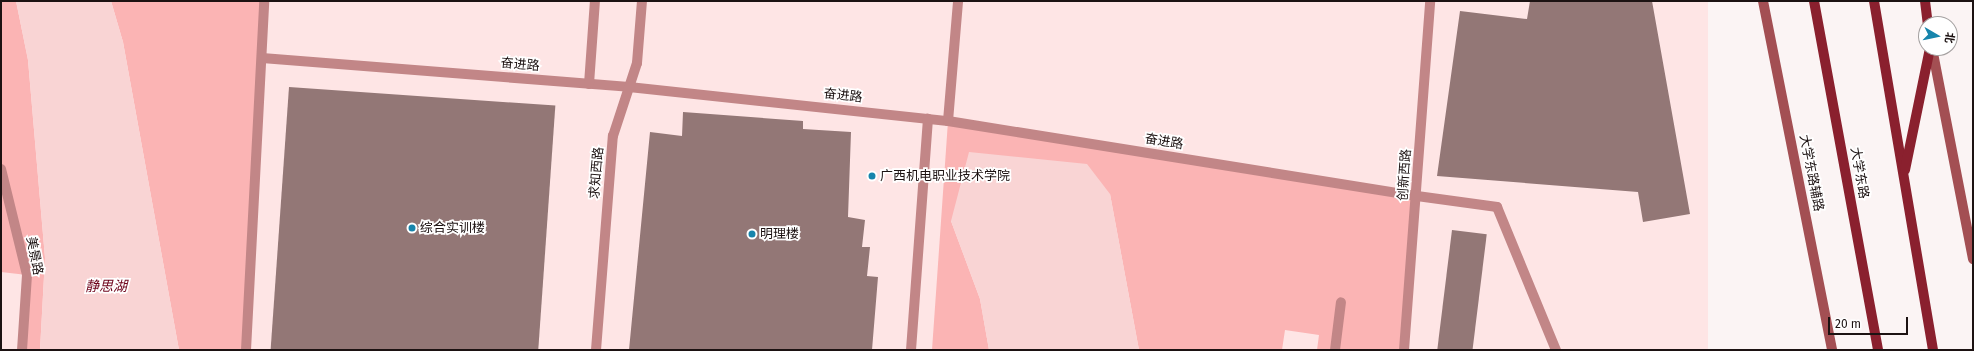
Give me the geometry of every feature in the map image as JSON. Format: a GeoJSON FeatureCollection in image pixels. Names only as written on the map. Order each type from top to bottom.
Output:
{"type":"FeatureCollection","features":[{"type":"Feature","properties":{"kind":"main road","name":"大学东路"},"geometry":{"type":"LineString","coordinates":[[1814,1],[1878,350]]}},
{"type":"Feature","properties":{"kind":"main road"},"geometry":{"type":"LineString","coordinates":[[1874,1],[1933,350]]}},
{"type":"Feature","properties":{"kind":"main road"},"geometry":{"type":"LineString","coordinates":[[1925,1],[1927,16]]}},
{"type":"Feature","properties":{"kind":"main road"},"geometry":{"type":"LineString","coordinates":[[1904,176],[1929,56]]}},
{"type":"Feature","properties":{"kind":"street","name":"大学东路辅路"},"geometry":{"type":"LineString","coordinates":[[1763,1],[1832,350]]}},
{"type":"Feature","properties":{"kind":"street"},"geometry":{"type":"LineString","coordinates":[[1933,56],[1973,259]]}},
{"type":"Feature","properties":{"kind":"lane"},"geometry":{"type":"LineString","coordinates":[[246,350],[264,1]]}},
{"type":"Feature","properties":{"kind":"lane"},"geometry":{"type":"LineString","coordinates":[[589,84],[595,1]]}},
{"type":"Feature","properties":{"kind":"lane","name":"求知西路"},"geometry":{"type":"LineString","coordinates":[[596,350],[613,136],[637,63],[642,1]]}},
{"type":"Feature","properties":{"kind":"lane"},"geometry":{"type":"LineString","coordinates":[[948,121],[958,1]]}},
{"type":"Feature","properties":{"kind":"lane","name":"创新西路"},"geometry":{"type":"LineString","coordinates":[[1404,350],[1417,196],[1430,1]]}},
{"type":"Feature","properties":{"kind":"lane","name":"奋进路"},"geometry":{"type":"LineString","coordinates":[[262,58],[629,87],[948,121],[1417,196],[1497,207],[1556,350]]}},
{"type":"Feature","properties":{"kind":"lane"},"geometry":{"type":"LineString","coordinates":[[911,350],[928,119]]}},
{"type":"Feature","properties":{"kind":"lane","name":"美景路"},"geometry":{"type":"LineString","coordinates":[[1,169],[27,275],[22,350]]}},
{"type":"Feature","properties":{"kind":"lane"},"geometry":{"type":"LineString","coordinates":[[1335,350],[1340,302]]}},
{"type":"Feature","properties":{"kind":"shaded area","name":"广西机电职业技术学院"},"geometry":{"type":"Polygon","coordinates":[[[1,1],[1708,1],[1708,350],[1,350],[1,1]]]}},
{"type":"Feature","properties":{"kind":"shaded area"},"geometry":{"type":"Polygon","coordinates":[[[1,1],[16,1],[28,60],[45,258],[40,350],[22,350],[27,275],[1,272],[1,1]]]}},
{"type":"Feature","properties":{"kind":"shaded area"},"geometry":{"type":"Polygon","coordinates":[[[111,1],[264,1],[246,350],[179,350],[123,42],[111,1]]]}},
{"type":"Feature","properties":{"kind":"shaded area"},"geometry":{"type":"Polygon","coordinates":[[[948,121],[1417,196],[1404,350],[1317,350],[1319,335],[1285,330],[1282,350],[1139,350],[1110,194],[951,221],[980,299],[989,350],[932,350],[948,121]]]}},
{"type":"Feature","properties":{"kind":"water","name":"静思湖"},"geometry":{"type":"Polygon","coordinates":[[[16,1],[111,1],[123,42],[179,350],[40,350],[45,258],[28,60],[16,1]]]}},
{"type":"Feature","properties":{"kind":"water"},"geometry":{"type":"Polygon","coordinates":[[[969,152],[1087,164],[1110,194],[1139,350],[989,350],[980,299],[951,221],[969,152]]]}},
{"type":"Feature","properties":{"kind":"building"},"geometry":{"type":"Polygon","coordinates":[[[1530,1],[1652,1],[1690,214],[1643,222],[1638,192],[1437,176],[1460,11],[1527,19],[1530,1]]]}},
{"type":"Feature","properties":{"kind":"building","name":"综合实训楼"},"geometry":{"type":"Polygon","coordinates":[[[289,87],[555,106],[538,350],[271,350],[289,87]]]}},
{"type":"Feature","properties":{"kind":"building","name":"明理楼"},"geometry":{"type":"Polygon","coordinates":[[[683,112],[803,121],[803,129],[851,132],[848,217],[865,220],[862,247],[870,247],[867,276],[878,277],[872,350],[629,350],[650,132],[682,136],[683,112]]]}},
{"type":"Feature","properties":{"kind":"building"},"geometry":{"type":"Polygon","coordinates":[[[1452,230],[1487,234],[1473,350],[1437,350],[1452,230]]]}},
{"type":"Feature","properties":{"kind":"place","name":"广西机电职业技术学院"},"geometry":{"type":"Point","coordinates":[872,176]}},
{"type":"Feature","properties":{"kind":"place","name":"综合实训楼"},"geometry":{"type":"Point","coordinates":[412,228]}},
{"type":"Feature","properties":{"kind":"place","name":"明理楼"},"geometry":{"type":"Point","coordinates":[752,234]}}]}
